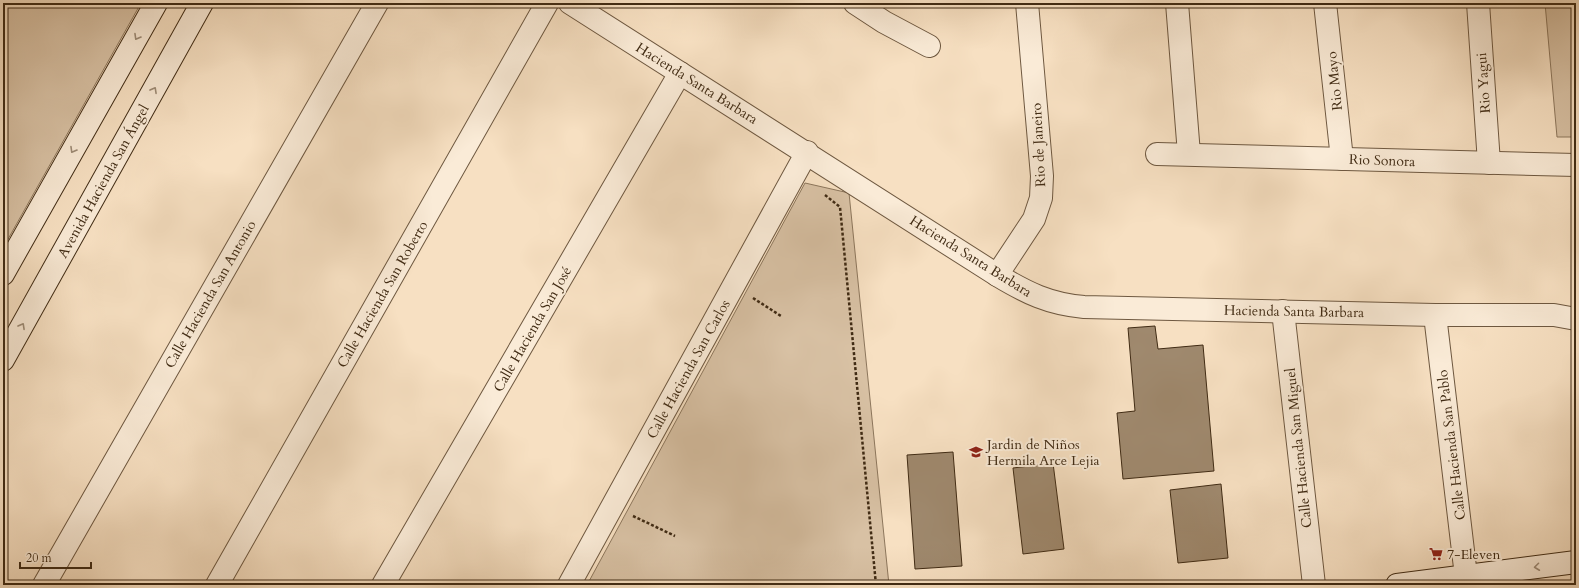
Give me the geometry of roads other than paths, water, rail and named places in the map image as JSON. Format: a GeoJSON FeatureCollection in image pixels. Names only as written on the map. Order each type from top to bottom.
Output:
{"type":"FeatureCollection","features":[{"type":"Feature","properties":{"kind":"street"},"geometry":{"type":"LineString","coordinates":[[3,274],[156,3]]}},
{"type":"Feature","properties":{"kind":"street","name":"Avenida Hacienda San Ángel"},"geometry":{"type":"LineString","coordinates":[[3,360],[202,3]]}},
{"type":"Feature","properties":{"kind":"street","name":"Calle Hacienda San Antonio"},"geometry":{"type":"LineString","coordinates":[[44,585],[377,3]]}},
{"type":"Feature","properties":{"kind":"street","name":"Calle Hacienda San Roberto"},"geometry":{"type":"LineString","coordinates":[[217,585],[547,3]]}},
{"type":"Feature","properties":{"kind":"street","name":"Hacienda Santa Barbara"},"geometry":{"type":"LineString","coordinates":[[570,3],[807,152],[997,275],[1040,298],[1062,305],[1084,308],[1435,315],[1554,315],[1576,319]]}},
{"type":"Feature","properties":{"kind":"street"},"geometry":{"type":"LineString","coordinates":[[855,3],[883,13],[929,46]]}},
{"type":"Feature","properties":{"kind":"street","name":"Rio de Janeiro"},"geometry":{"type":"LineString","coordinates":[[997,275],[1034,219],[1041,198],[1042,176],[1027,3]]}},
{"type":"Feature","properties":{"kind":"street"},"geometry":{"type":"LineString","coordinates":[[1177,3],[1189,154]]}},
{"type":"Feature","properties":{"kind":"street","name":"Rio Mayo"},"geometry":{"type":"LineString","coordinates":[[1325,3],[1342,159]]}},
{"type":"Feature","properties":{"kind":"street","name":"Rio Yagui"},"geometry":{"type":"LineString","coordinates":[[1478,3],[1489,163]]}},
{"type":"Feature","properties":{"kind":"street","name":"Calle Hacienda San José"},"geometry":{"type":"LineString","coordinates":[[382,585],[680,73]]}},
{"type":"Feature","properties":{"kind":"street","name":"Calle Hacienda San Carlos"},"geometry":{"type":"LineString","coordinates":[[569,585],[807,152]]}},
{"type":"Feature","properties":{"kind":"street","name":"Rio Sonora"},"geometry":{"type":"LineString","coordinates":[[1157,154],[1576,165]]}},
{"type":"Feature","properties":{"kind":"street","name":"Calle Hacienda San Miguel"},"geometry":{"type":"LineString","coordinates":[[1283,311],[1314,585]]}},
{"type":"Feature","properties":{"kind":"street","name":"Calle Hacienda San Pablo"},"geometry":{"type":"LineString","coordinates":[[1435,315],[1466,576]]}},
{"type":"Feature","properties":{"kind":"street"},"geometry":{"type":"LineString","coordinates":[[1397,585],[1576,562]]}},
{"type":"Feature","properties":{"kind":"place","name":"Jardin de Niños Hermila Arce Lejia"},"geometry":{"type":"Point","coordinates":[976,452]}},
{"type":"Feature","properties":{"kind":"place","name":"7-Eleven"},"geometry":{"type":"Point","coordinates":[1436,554]}}]}
